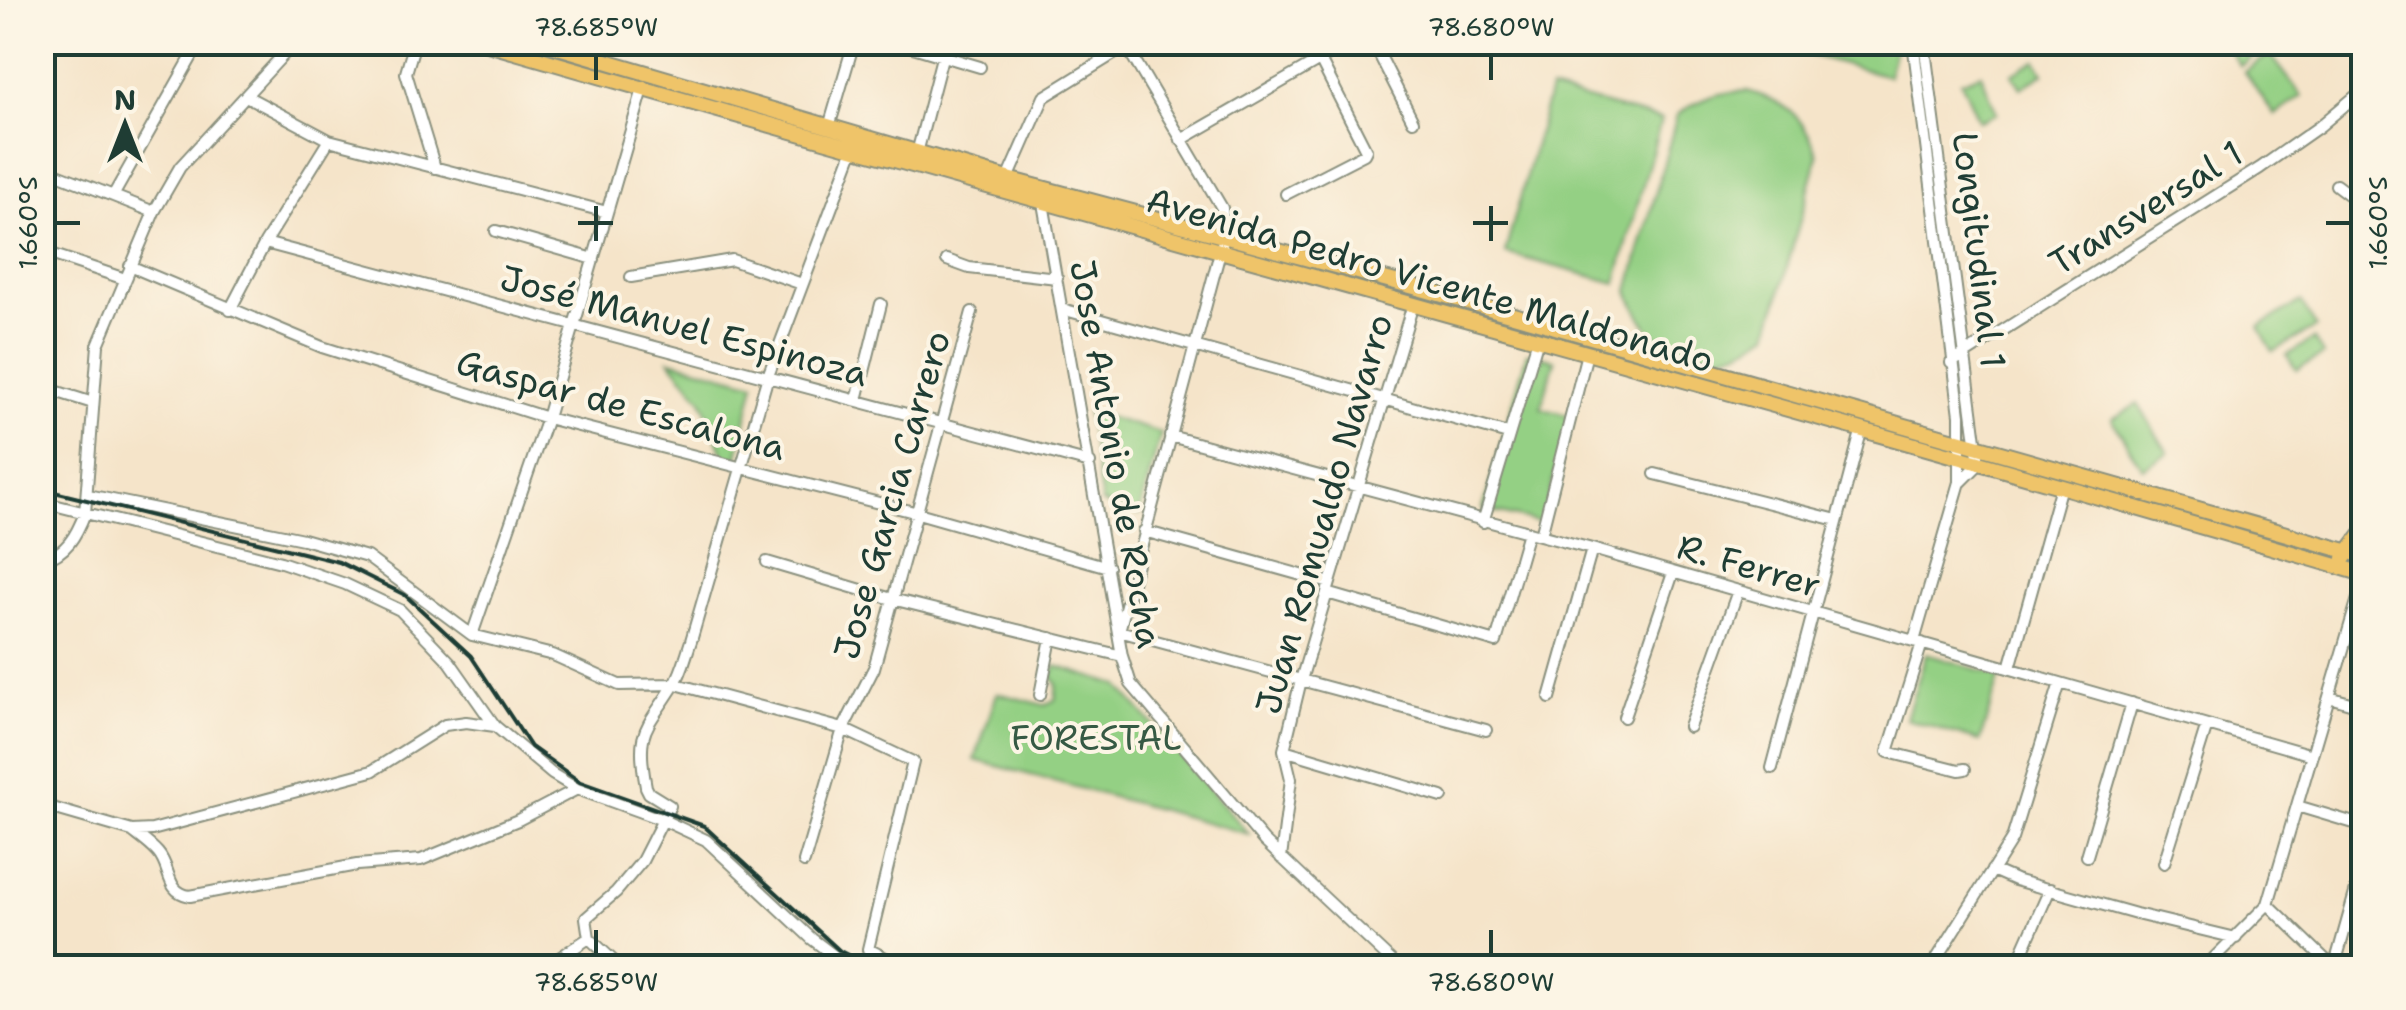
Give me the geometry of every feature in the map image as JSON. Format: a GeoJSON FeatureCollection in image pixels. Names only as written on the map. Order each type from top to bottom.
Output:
{"type":"FeatureCollection","features":[{"type":"Feature","properties":{"kind":"main road","name":"Avenida Pedro Vicente Maldonado"},"geometry":{"type":"LineString","coordinates":[[481,42],[2060,486],[2364,576]]}},
{"type":"Feature","properties":{"kind":"main road","name":"Avenida Pedro Vicente Maldonado"},"geometry":{"type":"LineString","coordinates":[[541,42],[1008,179],[1418,288],[2356,554]]}},
{"type":"Feature","properties":{"kind":"main road"},"geometry":{"type":"LineString","coordinates":[[2338,567],[2356,554],[2364,531]]}},
{"type":"Feature","properties":{"kind":"street"},"geometry":{"type":"LineString","coordinates":[[113,196],[200,42]]}},
{"type":"Feature","properties":{"kind":"street"},"geometry":{"type":"LineString","coordinates":[[42,562],[57,557],[75,537],[85,513],[98,346],[154,212],[180,167],[248,97],[294,42]]}},
{"type":"Feature","properties":{"kind":"street"},"geometry":{"type":"LineString","coordinates":[[415,42],[406,73],[434,168]]}},
{"type":"Feature","properties":{"kind":"street"},"geometry":{"type":"LineString","coordinates":[[829,127],[854,42]]}},
{"type":"Feature","properties":{"kind":"street"},"geometry":{"type":"LineString","coordinates":[[896,42],[980,68]]}},
{"type":"Feature","properties":{"kind":"street"},"geometry":{"type":"LineString","coordinates":[[917,153],[946,42]]}},
{"type":"Feature","properties":{"kind":"street"},"geometry":{"type":"LineString","coordinates":[[1286,194],[1366,150],[1310,42]]}},
{"type":"Feature","properties":{"kind":"street"},"geometry":{"type":"LineString","coordinates":[[1181,140],[1351,42]]}},
{"type":"Feature","properties":{"kind":"street"},"geometry":{"type":"LineString","coordinates":[[1372,42],[1413,121]]}},
{"type":"Feature","properties":{"kind":"street","name":"Longitudinal 1"},"geometry":{"type":"LineString","coordinates":[[1913,42],[1951,362],[1969,443],[1979,464]]}},
{"type":"Feature","properties":{"kind":"street","name":"Longitudinal 1"},"geometry":{"type":"LineString","coordinates":[[1924,42],[1964,355],[1969,443],[1888,752],[1965,769]]}},
{"type":"Feature","properties":{"kind":"street"},"geometry":{"type":"LineString","coordinates":[[1008,179],[1044,97],[1124,45],[1222,208],[1221,253],[1118,632],[1486,730]]}},
{"type":"Feature","properties":{"kind":"street"},"geometry":{"type":"LineString","coordinates":[[472,635],[548,418],[643,89]]}},
{"type":"Feature","properties":{"kind":"street","name":"Transversal 1"},"geometry":{"type":"LineString","coordinates":[[1951,362],[2260,168],[2364,89]]}},
{"type":"Feature","properties":{"kind":"street"},"geometry":{"type":"LineString","coordinates":[[248,97],[329,140],[607,212]]}},
{"type":"Feature","properties":{"kind":"street"},"geometry":{"type":"LineString","coordinates":[[230,310],[265,243],[329,140]]}},
{"type":"Feature","properties":{"kind":"street"},"geometry":{"type":"LineString","coordinates":[[621,968],[589,938],[585,922],[588,913],[616,892],[642,861],[670,806],[646,787],[640,744],[648,722],[676,684],[768,376],[854,148]]}},
{"type":"Feature","properties":{"kind":"street"},"geometry":{"type":"LineString","coordinates":[[42,168],[154,212]]}},
{"type":"Feature","properties":{"kind":"street"},"geometry":{"type":"LineString","coordinates":[[2336,185],[2364,206]]}},
{"type":"Feature","properties":{"kind":"street","name":"Jose Antonio de Rocha"},"geometry":{"type":"LineString","coordinates":[[1043,203],[1122,656],[1132,684],[1281,858],[1399,968]]}},
{"type":"Feature","properties":{"kind":"street"},"geometry":{"type":"LineString","coordinates":[[496,232],[594,259]]}},
{"type":"Feature","properties":{"kind":"street","name":"José Manuel Espinoza"},"geometry":{"type":"LineString","coordinates":[[265,243],[1090,463]]}},
{"type":"Feature","properties":{"kind":"street"},"geometry":{"type":"LineString","coordinates":[[42,251],[125,278]]}},
{"type":"Feature","properties":{"kind":"street"},"geometry":{"type":"LineString","coordinates":[[631,277],[732,260],[802,284]]}},
{"type":"Feature","properties":{"kind":"street"},"geometry":{"type":"LineString","coordinates":[[947,260],[969,268],[1056,278]]}},
{"type":"Feature","properties":{"kind":"street","name":"Gaspar de Escalona"},"geometry":{"type":"LineString","coordinates":[[130,266],[322,347],[548,418],[1108,567]]}},
{"type":"Feature","properties":{"kind":"street"},"geometry":{"type":"LineString","coordinates":[[858,400],[881,304]]}},
{"type":"Feature","properties":{"kind":"street","name":"Juan Romualdo Navarro"},"geometry":{"type":"LineString","coordinates":[[1281,858],[1292,779],[1284,750],[1301,680],[1413,304]]}},
{"type":"Feature","properties":{"kind":"street"},"geometry":{"type":"LineString","coordinates":[[1062,309],[1508,434]]}},
{"type":"Feature","properties":{"kind":"street","name":"Jose Garcia Carrero"},"geometry":{"type":"LineString","coordinates":[[804,862],[843,730],[874,668],[972,312]]}},
{"type":"Feature","properties":{"kind":"street"},"geometry":{"type":"LineString","coordinates":[[1484,522],[1538,340]]}},
{"type":"Feature","properties":{"kind":"street"},"geometry":{"type":"LineString","coordinates":[[1541,535],[1587,353]]}},
{"type":"Feature","properties":{"kind":"street"},"geometry":{"type":"LineString","coordinates":[[42,387],[93,403]]}},
{"type":"Feature","properties":{"kind":"street"},"geometry":{"type":"LineString","coordinates":[[1772,768],[1861,432]]}},
{"type":"Feature","properties":{"kind":"street","name":"R. Ferrer"},"geometry":{"type":"LineString","coordinates":[[1170,436],[1592,549],[2312,755]]}},
{"type":"Feature","properties":{"kind":"street"},"geometry":{"type":"LineString","coordinates":[[1960,482],[1979,464]]}},
{"type":"Feature","properties":{"kind":"street"},"geometry":{"type":"LineString","coordinates":[[1655,474],[1837,520]]}},
{"type":"Feature","properties":{"kind":"street"},"geometry":{"type":"LineString","coordinates":[[2010,668],[2060,486]]}},
{"type":"Feature","properties":{"kind":"street"},"geometry":{"type":"LineString","coordinates":[[88,495],[303,539],[367,558],[472,635],[553,655],[619,685],[676,684],[843,730],[913,762],[868,949],[905,968]]}},
{"type":"Feature","properties":{"kind":"street"},"geometry":{"type":"LineString","coordinates":[[42,502],[281,562],[345,584],[400,610],[450,662],[495,726],[552,774],[577,789],[706,840],[850,968]]}},
{"type":"Feature","properties":{"kind":"street"},"geometry":{"type":"LineString","coordinates":[[1144,531],[1496,642],[1528,532]]}},
{"type":"Feature","properties":{"kind":"street"},"geometry":{"type":"LineString","coordinates":[[1550,698],[1592,549]]}},
{"type":"Feature","properties":{"kind":"street"},"geometry":{"type":"LineString","coordinates":[[766,562],[892,599],[1122,656]]}},
{"type":"Feature","properties":{"kind":"street"},"geometry":{"type":"LineString","coordinates":[[1624,718],[1673,573]]}},
{"type":"Feature","properties":{"kind":"street"},"geometry":{"type":"LineString","coordinates":[[2204,968],[2268,904],[2364,576]]}},
{"type":"Feature","properties":{"kind":"street"},"geometry":{"type":"LineString","coordinates":[[1690,727],[1738,592]]}},
{"type":"Feature","properties":{"kind":"street"},"geometry":{"type":"LineString","coordinates":[[1040,694],[1051,638]]}},
{"type":"Feature","properties":{"kind":"street"},"geometry":{"type":"LineString","coordinates":[[1931,968],[2012,839],[2060,682]]}},
{"type":"Feature","properties":{"kind":"street"},"geometry":{"type":"LineString","coordinates":[[2329,697],[2364,707]]}},
{"type":"Feature","properties":{"kind":"street"},"geometry":{"type":"LineString","coordinates":[[2086,856],[2132,702]]}},
{"type":"Feature","properties":{"kind":"street"},"geometry":{"type":"LineString","coordinates":[[42,805],[132,831],[152,830],[372,771],[445,725],[466,722],[495,726]]}},
{"type":"Feature","properties":{"kind":"street"},"geometry":{"type":"LineString","coordinates":[[2164,863],[2208,725]]}},
{"type":"Feature","properties":{"kind":"street"},"geometry":{"type":"LineString","coordinates":[[1284,750],[1442,797]]}},
{"type":"Feature","properties":{"kind":"street"},"geometry":{"type":"LineString","coordinates":[[132,831],[159,854],[172,888],[178,894],[190,896],[358,865],[421,860],[518,820],[577,789]]}},
{"type":"Feature","properties":{"kind":"street"},"geometry":{"type":"LineString","coordinates":[[2297,806],[2364,826]]}},
{"type":"Feature","properties":{"kind":"street"},"geometry":{"type":"LineString","coordinates":[[2268,904],[2334,968],[2364,861]]}},
{"type":"Feature","properties":{"kind":"street"},"geometry":{"type":"LineString","coordinates":[[1992,870],[2016,880],[2236,938]]}},
{"type":"Feature","properties":{"kind":"street"},"geometry":{"type":"LineString","coordinates":[[2016,968],[2050,889]]}},
{"type":"Feature","properties":{"kind":"street"},"geometry":{"type":"LineString","coordinates":[[544,968],[589,938]]}},
{"type":"Feature","properties":{"kind":"green space"},"geometry":{"type":"Polygon","coordinates":[[[1762,42],[1896,42],[1896,43],[1888,76],[1762,42]]]}},
{"type":"Feature","properties":{"kind":"green space"},"geometry":{"type":"Polygon","coordinates":[[[2238,43],[2268,46],[2240,66],[2228,49],[2238,43]]]}},
{"type":"Feature","properties":{"kind":"green space"},"geometry":{"type":"Polygon","coordinates":[[[2270,54],[2302,96],[2275,115],[2244,72],[2270,54]]]}},
{"type":"Feature","properties":{"kind":"green space"},"geometry":{"type":"Polygon","coordinates":[[[2036,60],[2044,73],[2021,88],[2012,74],[2036,60]]]}},
{"type":"Feature","properties":{"kind":"green space"},"geometry":{"type":"Polygon","coordinates":[[[1981,73],[1997,113],[1979,121],[1961,81],[1981,73]]]}},
{"type":"Feature","properties":{"kind":"green space"},"geometry":{"type":"Polygon","coordinates":[[[1550,90],[1661,120],[1616,283],[1505,253],[1550,90]]]}},
{"type":"Feature","properties":{"kind":"green space"},"geometry":{"type":"Polygon","coordinates":[[[1747,91],[1792,112],[1818,155],[1769,333],[1726,354],[1686,354],[1653,333],[1629,291],[1677,115],[1710,97],[1747,91]]]}},
{"type":"Feature","properties":{"kind":"green space"},"geometry":{"type":"Polygon","coordinates":[[[2301,302],[2316,327],[2273,352],[2259,327],[2301,302]]]}},
{"type":"Feature","properties":{"kind":"green space"},"geometry":{"type":"Polygon","coordinates":[[[2314,339],[2323,355],[2296,370],[2287,355],[2314,339]]]}},
{"type":"Feature","properties":{"kind":"green space"},"geometry":{"type":"Polygon","coordinates":[[[1527,353],[1555,360],[1541,408],[1570,416],[1542,523],[1483,509],[1527,353]]]}},
{"type":"Feature","properties":{"kind":"green space"},"geometry":{"type":"Polygon","coordinates":[[[670,360],[755,383],[737,460],[724,456],[702,400],[670,360]]]}},
{"type":"Feature","properties":{"kind":"green space"},"geometry":{"type":"Polygon","coordinates":[[[2138,404],[2168,453],[2142,468],[2112,419],[2138,404]]]}},
{"type":"Feature","properties":{"kind":"green space"},"geometry":{"type":"Polygon","coordinates":[[[1087,411],[1161,433],[1139,515],[1102,503],[1087,411]]]}},
{"type":"Feature","properties":{"kind":"green space"},"geometry":{"type":"Polygon","coordinates":[[[1926,654],[2000,676],[1980,741],[1906,719],[1926,654]]]}},
{"type":"Feature","properties":{"kind":"green space","name":"FORESTAL"},"geometry":{"type":"Polygon","coordinates":[[[1056,666],[1118,685],[1249,834],[975,760],[997,693],[1044,705],[1055,700],[1057,684],[1051,676],[1056,666]]]}},
{"type":"Feature","properties":{"kind":"railway"},"geometry":{"type":"LineString","coordinates":[[42,489],[339,562],[405,595],[471,656],[531,747],[580,782],[704,826],[840,951],[873,968]]}}]}
